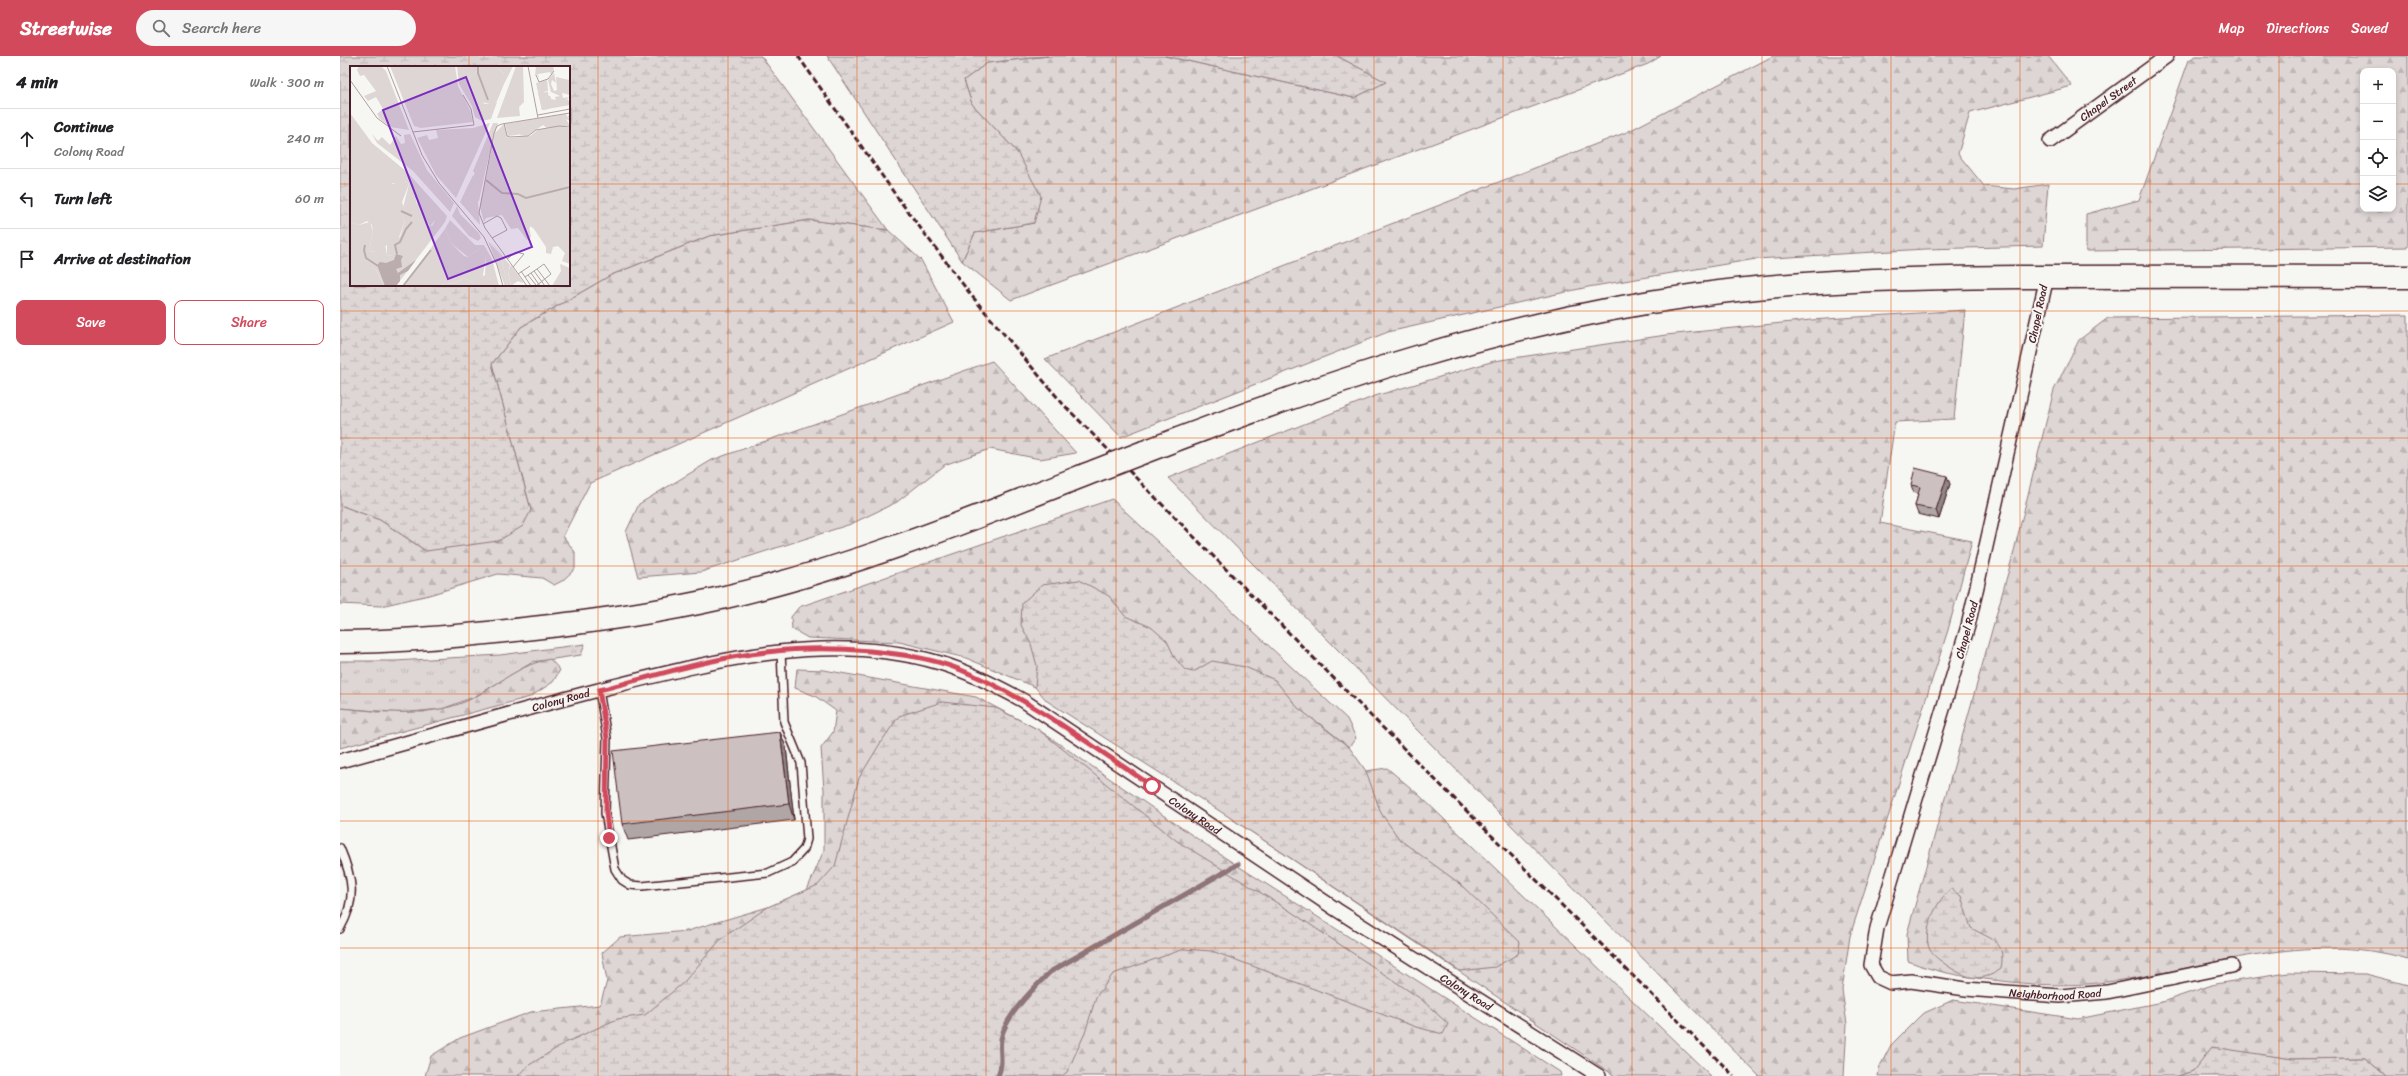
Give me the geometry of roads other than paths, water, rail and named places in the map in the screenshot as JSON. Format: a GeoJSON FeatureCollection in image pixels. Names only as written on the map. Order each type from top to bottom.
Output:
{"type":"FeatureCollection","features":[{"type":"Feature","properties":{"kind":"highway"},"geometry":{"type":"LineString","coordinates":[[340,642],[427,638],[562,625],[646,613],[721,598],[789,581],[921,537],[1256,409],[1400,360],[1524,328],[1620,307],[1770,286],[1848,280],[2047,277],[2408,277]]}},
{"type":"Feature","properties":{"kind":"street","name":"Chapel Street"},"geometry":{"type":"LineString","coordinates":[[2050,141],[2167,56]]}},
{"type":"Feature","properties":{"kind":"street","name":"Chapel Road"},"geometry":{"type":"LineString","coordinates":[[1878,977],[1871,965],[1873,946],[1968,626],[2047,277]]}},
{"type":"Feature","properties":{"kind":"street","name":"Colony Road"},"geometry":{"type":"LineString","coordinates":[[340,761],[599,690],[733,657],[781,651],[855,650],[912,656],[960,670],[1000,688],[1069,731],[1337,910],[1599,1076]]}},
{"type":"Feature","properties":{"kind":"street","name":"Neighborhood Road"},"geometry":{"type":"LineString","coordinates":[[1878,977],[1891,983],[1911,981],[1980,991],[2084,996],[2232,966]]}},
{"type":"Feature","properties":{"kind":"lane"},"geometry":{"type":"LineString","coordinates":[[599,690],[607,738],[606,813],[615,869],[622,880],[630,885],[642,886],[768,872],[799,857],[807,839],[801,763],[784,722],[781,651]]}},
{"type":"Feature","properties":{"kind":"lane"},"geometry":{"type":"LineString","coordinates":[[340,848],[350,876],[353,895],[348,916],[340,929]]}},
{"type":"Feature","properties":{"kind":"waterway"},"geometry":{"type":"LineString","coordinates":[[998,1076],[1001,1067],[1001,1039],[1008,1021],[1021,1003],[1050,972],[1238,864]]}},
{"type":"Feature","properties":{"kind":"railway"},"geometry":{"type":"LineString","coordinates":[[798,56],[897,197],[971,295],[1063,404],[1369,714],[1734,1076]]}}]}
